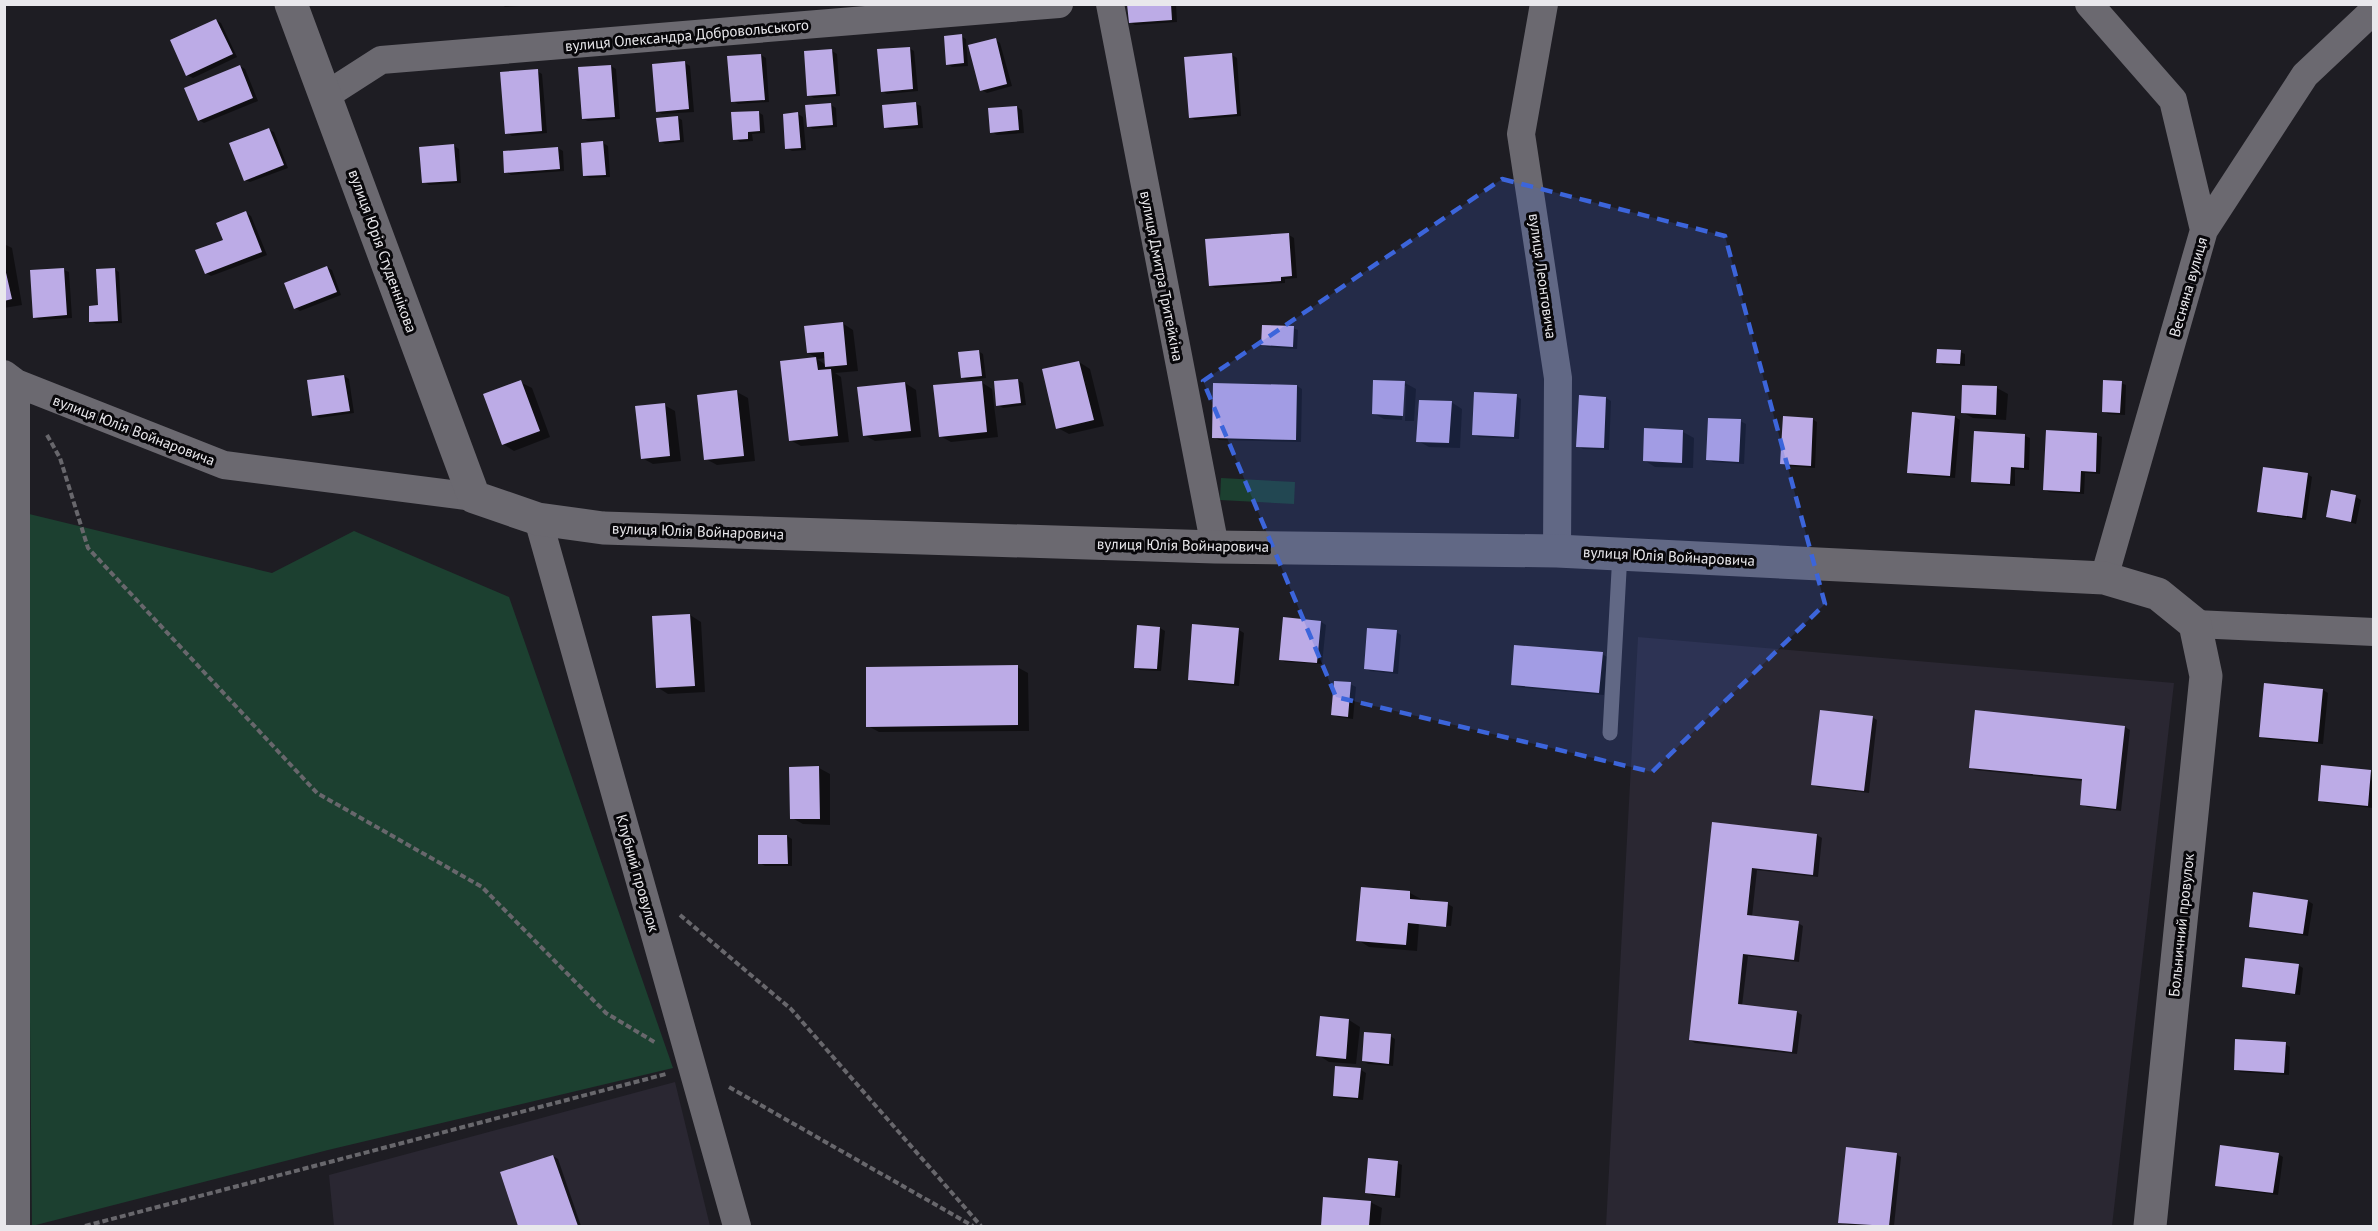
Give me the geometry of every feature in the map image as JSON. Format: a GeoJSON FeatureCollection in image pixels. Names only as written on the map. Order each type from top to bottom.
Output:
{"type":"FeatureCollection","features":[{"type":"Feature","properties":{"kind":"main road","name":"вулиця Юрія Студеннікова"},"geometry":{"type":"LineString","coordinates":[[291,4],[474,497]]}},
{"type":"Feature","properties":{"kind":"main road","name":"вулиця Юлія Войнаровича"},"geometry":{"type":"LineString","coordinates":[[474,497],[538,519],[603,528],[1215,547],[1620,553],[2104,578],[2158,594],[2195,624]]}},
{"type":"Feature","properties":{"kind":"main road","name":"Больничний провулок"},"geometry":{"type":"LineString","coordinates":[[2150,1227],[2206,676],[2195,624]]}},
{"type":"Feature","properties":{"kind":"street","name":"вулиця Олександра Добровольського"},"geometry":{"type":"LineString","coordinates":[[325,96],[381,60],[1059,4]]}},
{"type":"Feature","properties":{"kind":"street","name":"вулиця Дмитра Тритейкіна"},"geometry":{"type":"LineString","coordinates":[[1110,4],[1215,547]]}},
{"type":"Feature","properties":{"kind":"street","name":"вулиця Леонтовича"},"geometry":{"type":"LineString","coordinates":[[1544,4],[1521,134],[1558,378],[1557,551]]}},
{"type":"Feature","properties":{"kind":"street"},"geometry":{"type":"LineString","coordinates":[[2089,4],[2172,100],[2204,230]]}},
{"type":"Feature","properties":{"kind":"street","name":"Весняна вулиця"},"geometry":{"type":"LineString","coordinates":[[2104,578],[2204,230],[2305,75],[2373,10]]}},
{"type":"Feature","properties":{"kind":"street"},"geometry":{"type":"LineString","coordinates":[[10,379],[16,1227]]}},
{"type":"Feature","properties":{"kind":"street","name":"вулиця Юлія Войнаровича"},"geometry":{"type":"LineString","coordinates":[[10,379],[224,465],[474,497]]}},
{"type":"Feature","properties":{"kind":"street","name":"Клубний провулок"},"geometry":{"type":"LineString","coordinates":[[538,519],[737,1227]]}},
{"type":"Feature","properties":{"kind":"street"},"geometry":{"type":"LineString","coordinates":[[2195,624],[2373,632]]}},
{"type":"Feature","properties":{"kind":"lane"},"geometry":{"type":"LineString","coordinates":[[1610,734],[1620,553]]}},
{"type":"Feature","properties":{"kind":"path"},"geometry":{"type":"LineString","coordinates":[[44,430],[60,458],[88,548],[317,794],[482,887],[606,1013],[693,1067],[973,1227]]}},
{"type":"Feature","properties":{"kind":"path"},"geometry":{"type":"LineString","coordinates":[[675,911],[791,1009],[981,1227]]}},
{"type":"Feature","properties":{"kind":"path"},"geometry":{"type":"LineString","coordinates":[[85,1227],[693,1067]]}},
{"type":"Feature","properties":{"kind":"highlighted area"},"geometry":{"type":"Polygon","coordinates":[[[1502,179],[1725,236],[1825,604],[1652,772],[1336,697],[1203,381],[1502,179]]]}},
{"type":"Feature","properties":{"kind":"shaded area"},"geometry":{"type":"Polygon","coordinates":[[[1638,637],[2174,683],[2112,1226],[1606,1226],[1638,637]]]}},
{"type":"Feature","properties":{"kind":"shaded area"},"geometry":{"type":"Polygon","coordinates":[[[675,1082],[710,1226],[334,1226],[329,1175],[675,1082]]]}},
{"type":"Feature","properties":{"kind":"green space"},"geometry":{"type":"Polygon","coordinates":[[[1221,478],[1295,482],[1294,504],[1220,500],[1221,478]]]}},
{"type":"Feature","properties":{"kind":"green space"},"geometry":{"type":"Polygon","coordinates":[[[25,513],[272,573],[354,531],[509,597],[673,1068],[328,1150],[32,1226],[25,513]]]}},
{"type":"Feature","properties":{"kind":"building"},"geometry":{"type":"Polygon","coordinates":[[[1127,4],[1171,4],[1172,20],[1129,23],[1127,4]]]}},
{"type":"Feature","properties":{"kind":"building"},"geometry":{"type":"Polygon","coordinates":[[[216,19],[233,54],[186,76],[170,40],[216,19]]]}},
{"type":"Feature","properties":{"kind":"building"},"geometry":{"type":"Polygon","coordinates":[[[962,34],[964,63],[946,65],[944,36],[962,34]]]}},
{"type":"Feature","properties":{"kind":"building"},"geometry":{"type":"Polygon","coordinates":[[[996,38],[1007,84],[980,91],[968,45],[996,38]]]}},
{"type":"Feature","properties":{"kind":"building"},"geometry":{"type":"Polygon","coordinates":[[[910,47],[913,89],[881,92],[877,49],[910,47]]]}},
{"type":"Feature","properties":{"kind":"building"},"geometry":{"type":"Polygon","coordinates":[[[832,49],[836,94],[807,96],[804,51],[832,49]]]}},
{"type":"Feature","properties":{"kind":"building"},"geometry":{"type":"Polygon","coordinates":[[[1232,53],[1237,114],[1189,118],[1184,57],[1232,53]]]}},
{"type":"Feature","properties":{"kind":"building"},"geometry":{"type":"Polygon","coordinates":[[[761,54],[765,100],[731,102],[727,56],[761,54]]]}},
{"type":"Feature","properties":{"kind":"building"},"geometry":{"type":"Polygon","coordinates":[[[685,61],[689,109],[656,112],[652,64],[685,61]]]}},
{"type":"Feature","properties":{"kind":"building"},"geometry":{"type":"Polygon","coordinates":[[[240,65],[253,98],[198,121],[184,88],[240,65]]]}},
{"type":"Feature","properties":{"kind":"building"},"geometry":{"type":"Polygon","coordinates":[[[611,65],[615,117],[582,119],[578,67],[611,65]]]}},
{"type":"Feature","properties":{"kind":"building"},"geometry":{"type":"Polygon","coordinates":[[[538,69],[542,131],[505,134],[500,72],[538,69]]]}},
{"type":"Feature","properties":{"kind":"building"},"geometry":{"type":"Polygon","coordinates":[[[916,102],[918,125],[884,128],[882,105],[916,102]]]}},
{"type":"Feature","properties":{"kind":"building"},"geometry":{"type":"Polygon","coordinates":[[[831,103],[833,125],[807,127],[805,105],[831,103]]]}},
{"type":"Feature","properties":{"kind":"building"},"geometry":{"type":"Polygon","coordinates":[[[1017,106],[1019,130],[990,133],[988,108],[1017,106]]]}},
{"type":"Feature","properties":{"kind":"building"},"geometry":{"type":"Polygon","coordinates":[[[759,111],[760,131],[748,132],[748,139],[733,140],[731,112],[759,111]]]}},
{"type":"Feature","properties":{"kind":"building"},"geometry":{"type":"Polygon","coordinates":[[[798,112],[801,148],[785,149],[783,114],[798,112]]]}},
{"type":"Feature","properties":{"kind":"building"},"geometry":{"type":"Polygon","coordinates":[[[678,116],[680,140],[659,142],[656,118],[678,116]]]}},
{"type":"Feature","properties":{"kind":"building"},"geometry":{"type":"Polygon","coordinates":[[[269,128],[284,165],[244,181],[229,143],[269,128]]]}},
{"type":"Feature","properties":{"kind":"building"},"geometry":{"type":"Polygon","coordinates":[[[603,141],[606,175],[583,176],[581,143],[603,141]]]}},
{"type":"Feature","properties":{"kind":"building"},"geometry":{"type":"Polygon","coordinates":[[[454,144],[457,181],[422,183],[419,147],[454,144]]]}},
{"type":"Feature","properties":{"kind":"building"},"geometry":{"type":"Polygon","coordinates":[[[558,147],[560,169],[504,173],[503,151],[558,147]]]}},
{"type":"Feature","properties":{"kind":"building"},"geometry":{"type":"Polygon","coordinates":[[[246,211],[262,252],[205,274],[195,250],[223,240],[216,223],[246,211]]]}},
{"type":"Feature","properties":{"kind":"building"},"geometry":{"type":"Polygon","coordinates":[[[1289,233],[1292,276],[1281,277],[1281,281],[1209,286],[1205,239],[1289,233]]]}},
{"type":"Feature","properties":{"kind":"building"},"geometry":{"type":"Polygon","coordinates":[[[4,264],[12,299],[4,301],[4,264]]]}},
{"type":"Feature","properties":{"kind":"building"},"geometry":{"type":"Polygon","coordinates":[[[327,266],[337,292],[294,309],[284,283],[327,266]]]}},
{"type":"Feature","properties":{"kind":"building"},"geometry":{"type":"Polygon","coordinates":[[[64,268],[67,315],[33,318],[30,270],[64,268]]]}},
{"type":"Feature","properties":{"kind":"building"},"geometry":{"type":"Polygon","coordinates":[[[115,268],[118,321],[89,322],[89,306],[98,305],[96,269],[115,268]]]}},
{"type":"Feature","properties":{"kind":"building"},"geometry":{"type":"Polygon","coordinates":[[[843,322],[847,365],[825,367],[824,352],[807,353],[804,326],[843,322]]]}},
{"type":"Feature","properties":{"kind":"building"},"geometry":{"type":"Polygon","coordinates":[[[1262,325],[1294,326],[1293,347],[1261,345],[1262,325]]]}},
{"type":"Feature","properties":{"kind":"building"},"geometry":{"type":"Polygon","coordinates":[[[1937,349],[1961,350],[1960,364],[1936,363],[1937,349]]]}},
{"type":"Feature","properties":{"kind":"building"},"geometry":{"type":"Polygon","coordinates":[[[979,350],[982,376],[961,378],[958,352],[979,350]]]}},
{"type":"Feature","properties":{"kind":"building"},"geometry":{"type":"Polygon","coordinates":[[[816,357],[818,370],[831,369],[838,436],[789,441],[780,361],[816,357]]]}},
{"type":"Feature","properties":{"kind":"building"},"geometry":{"type":"Polygon","coordinates":[[[1079,361],[1094,420],[1056,429],[1042,369],[1079,361]]]}},
{"type":"Feature","properties":{"kind":"building"},"geometry":{"type":"Polygon","coordinates":[[[344,375],[350,411],[312,416],[307,380],[344,375]]]}},
{"type":"Feature","properties":{"kind":"building"},"geometry":{"type":"Polygon","coordinates":[[[1018,379],[1021,403],[996,406],[994,381],[1018,379]]]}},
{"type":"Feature","properties":{"kind":"building"},"geometry":{"type":"Polygon","coordinates":[[[521,380],[540,431],[502,445],[483,394],[521,380]]]}},
{"type":"Feature","properties":{"kind":"building"},"geometry":{"type":"Polygon","coordinates":[[[1373,380],[1405,381],[1403,416],[1372,414],[1373,380]]]}},
{"type":"Feature","properties":{"kind":"building"},"geometry":{"type":"Polygon","coordinates":[[[2103,380],[2122,381],[2120,413],[2102,412],[2103,380]]]}},
{"type":"Feature","properties":{"kind":"building"},"geometry":{"type":"Polygon","coordinates":[[[982,381],[987,432],[939,437],[933,385],[982,381]]]}},
{"type":"Feature","properties":{"kind":"building"},"geometry":{"type":"Polygon","coordinates":[[[905,382],[911,431],[863,436],[857,387],[905,382]]]}},
{"type":"Feature","properties":{"kind":"building"},"geometry":{"type":"Polygon","coordinates":[[[1213,383],[1297,385],[1296,440],[1212,438],[1213,383]]]}},
{"type":"Feature","properties":{"kind":"building"},"geometry":{"type":"Polygon","coordinates":[[[1962,385],[1997,386],[1996,415],[1961,413],[1962,385]]]}},
{"type":"Feature","properties":{"kind":"building"},"geometry":{"type":"Polygon","coordinates":[[[737,390],[744,456],[704,460],[697,395],[737,390]]]}},
{"type":"Feature","properties":{"kind":"building"},"geometry":{"type":"Polygon","coordinates":[[[1474,392],[1517,394],[1514,437],[1472,435],[1474,392]]]}},
{"type":"Feature","properties":{"kind":"building"},"geometry":{"type":"Polygon","coordinates":[[[1579,395],[1606,397],[1604,448],[1576,447],[1579,395]]]}},
{"type":"Feature","properties":{"kind":"building"},"geometry":{"type":"Polygon","coordinates":[[[1419,400],[1452,401],[1449,443],[1416,442],[1419,400]]]}},
{"type":"Feature","properties":{"kind":"building"},"geometry":{"type":"Polygon","coordinates":[[[665,403],[670,456],[641,459],[635,406],[665,403]]]}},
{"type":"Feature","properties":{"kind":"building"},"geometry":{"type":"Polygon","coordinates":[[[1912,412],[1955,416],[1950,476],[1907,473],[1912,412]]]}},
{"type":"Feature","properties":{"kind":"building"},"geometry":{"type":"Polygon","coordinates":[[[1783,416],[1813,418],[1811,466],[1780,464],[1783,416]]]}},
{"type":"Feature","properties":{"kind":"building"},"geometry":{"type":"Polygon","coordinates":[[[1708,418],[1741,419],[1739,462],[1706,460],[1708,418]]]}},
{"type":"Feature","properties":{"kind":"building"},"geometry":{"type":"Polygon","coordinates":[[[1644,428],[1683,430],[1682,463],[1643,461],[1644,428]]]}},
{"type":"Feature","properties":{"kind":"building"},"geometry":{"type":"Polygon","coordinates":[[[2046,430],[2097,433],[2096,472],[2081,471],[2080,492],[2043,490],[2046,430]]]}},
{"type":"Feature","properties":{"kind":"building"},"geometry":{"type":"Polygon","coordinates":[[[1974,431],[2025,434],[2024,468],[2011,467],[2010,484],[1971,482],[1974,431]]]}},
{"type":"Feature","properties":{"kind":"building"},"geometry":{"type":"Polygon","coordinates":[[[2263,467],[2308,473],[2302,518],[2257,512],[2263,467]]]}},
{"type":"Feature","properties":{"kind":"building"},"geometry":{"type":"Polygon","coordinates":[[[2331,490],[2356,495],[2351,522],[2326,517],[2331,490]]]}},
{"type":"Feature","properties":{"kind":"building"},"geometry":{"type":"Polygon","coordinates":[[[690,614],[695,686],[656,688],[652,616],[690,614]]]}},
{"type":"Feature","properties":{"kind":"building"},"geometry":{"type":"Polygon","coordinates":[[[1283,617],[1321,621],[1317,663],[1279,660],[1283,617]]]}},
{"type":"Feature","properties":{"kind":"building"},"geometry":{"type":"Polygon","coordinates":[[[1192,624],[1239,628],[1234,684],[1188,680],[1192,624]]]}},
{"type":"Feature","properties":{"kind":"building"},"geometry":{"type":"Polygon","coordinates":[[[1137,625],[1160,627],[1157,669],[1134,668],[1137,625]]]}},
{"type":"Feature","properties":{"kind":"building"},"geometry":{"type":"Polygon","coordinates":[[[1367,628],[1397,630],[1393,672],[1364,669],[1367,628]]]}},
{"type":"Feature","properties":{"kind":"building"},"geometry":{"type":"Polygon","coordinates":[[[1514,645],[1603,652],[1599,693],[1511,685],[1514,645]]]}},
{"type":"Feature","properties":{"kind":"building"},"geometry":{"type":"Polygon","coordinates":[[[1018,665],[1018,725],[866,727],[866,667],[1018,665]]]}},
{"type":"Feature","properties":{"kind":"building"},"geometry":{"type":"Polygon","coordinates":[[[1334,681],[1351,682],[1348,717],[1331,715],[1334,681]]]}},
{"type":"Feature","properties":{"kind":"building"},"geometry":{"type":"Polygon","coordinates":[[[2264,683],[2323,689],[2318,742],[2259,737],[2264,683]]]}},
{"type":"Feature","properties":{"kind":"building"},"geometry":{"type":"Polygon","coordinates":[[[1820,710],[1873,716],[1864,791],[1811,785],[1820,710]]]}},
{"type":"Feature","properties":{"kind":"building"},"geometry":{"type":"Polygon","coordinates":[[[1975,710],[2125,726],[2116,809],[2080,805],[2082,779],[1969,768],[1975,710]]]}},
{"type":"Feature","properties":{"kind":"building"},"geometry":{"type":"Polygon","coordinates":[[[2321,765],[2371,770],[2368,806],[2318,801],[2321,765]]]}},
{"type":"Feature","properties":{"kind":"building"},"geometry":{"type":"Polygon","coordinates":[[[819,766],[820,819],[790,819],[789,767],[819,766]]]}},
{"type":"Feature","properties":{"kind":"building"},"geometry":{"type":"Polygon","coordinates":[[[1712,822],[1817,834],[1813,875],[1752,868],[1747,915],[1799,921],[1794,960],[1743,954],[1738,1004],[1797,1011],[1792,1052],[1689,1040],[1712,822]]]}},
{"type":"Feature","properties":{"kind":"building"},"geometry":{"type":"Polygon","coordinates":[[[758,835],[787,835],[788,864],[758,864],[758,835]]]}},
{"type":"Feature","properties":{"kind":"building"},"geometry":{"type":"Polygon","coordinates":[[[1361,887],[1410,891],[1410,899],[1448,902],[1446,927],[1408,923],[1406,945],[1356,941],[1361,887]]]}},
{"type":"Feature","properties":{"kind":"building"},"geometry":{"type":"Polygon","coordinates":[[[2253,892],[2308,900],[2303,934],[2249,927],[2253,892]]]}},
{"type":"Feature","properties":{"kind":"building"},"geometry":{"type":"Polygon","coordinates":[[[2245,958],[2299,964],[2295,994],[2242,987],[2245,958]]]}},
{"type":"Feature","properties":{"kind":"building"},"geometry":{"type":"Polygon","coordinates":[[[1320,1016],[1349,1019],[1346,1059],[1316,1056],[1320,1016]]]}},
{"type":"Feature","properties":{"kind":"building"},"geometry":{"type":"Polygon","coordinates":[[[1364,1032],[1391,1034],[1389,1064],[1362,1061],[1364,1032]]]}},
{"type":"Feature","properties":{"kind":"building"},"geometry":{"type":"Polygon","coordinates":[[[2235,1039],[2286,1042],[2284,1073],[2234,1070],[2235,1039]]]}},
{"type":"Feature","properties":{"kind":"building"},"geometry":{"type":"Polygon","coordinates":[[[1335,1066],[1361,1068],[1358,1098],[1333,1096],[1335,1066]]]}},
{"type":"Feature","properties":{"kind":"building"},"geometry":{"type":"Polygon","coordinates":[[[2220,1145],[2279,1153],[2273,1193],[2215,1186],[2220,1145]]]}},
{"type":"Feature","properties":{"kind":"building"},"geometry":{"type":"Polygon","coordinates":[[[1846,1147],[1897,1153],[1889,1226],[1838,1223],[1846,1147]]]}},
{"type":"Feature","properties":{"kind":"building"},"geometry":{"type":"Polygon","coordinates":[[[553,1155],[578,1226],[518,1226],[500,1172],[553,1155]]]}},
{"type":"Feature","properties":{"kind":"building"},"geometry":{"type":"Polygon","coordinates":[[[1368,1158],[1398,1161],[1395,1196],[1365,1193],[1368,1158]]]}},
{"type":"Feature","properties":{"kind":"building"},"geometry":{"type":"Polygon","coordinates":[[[1323,1197],[1371,1201],[1369,1226],[1321,1226],[1323,1197]]]}}]}
